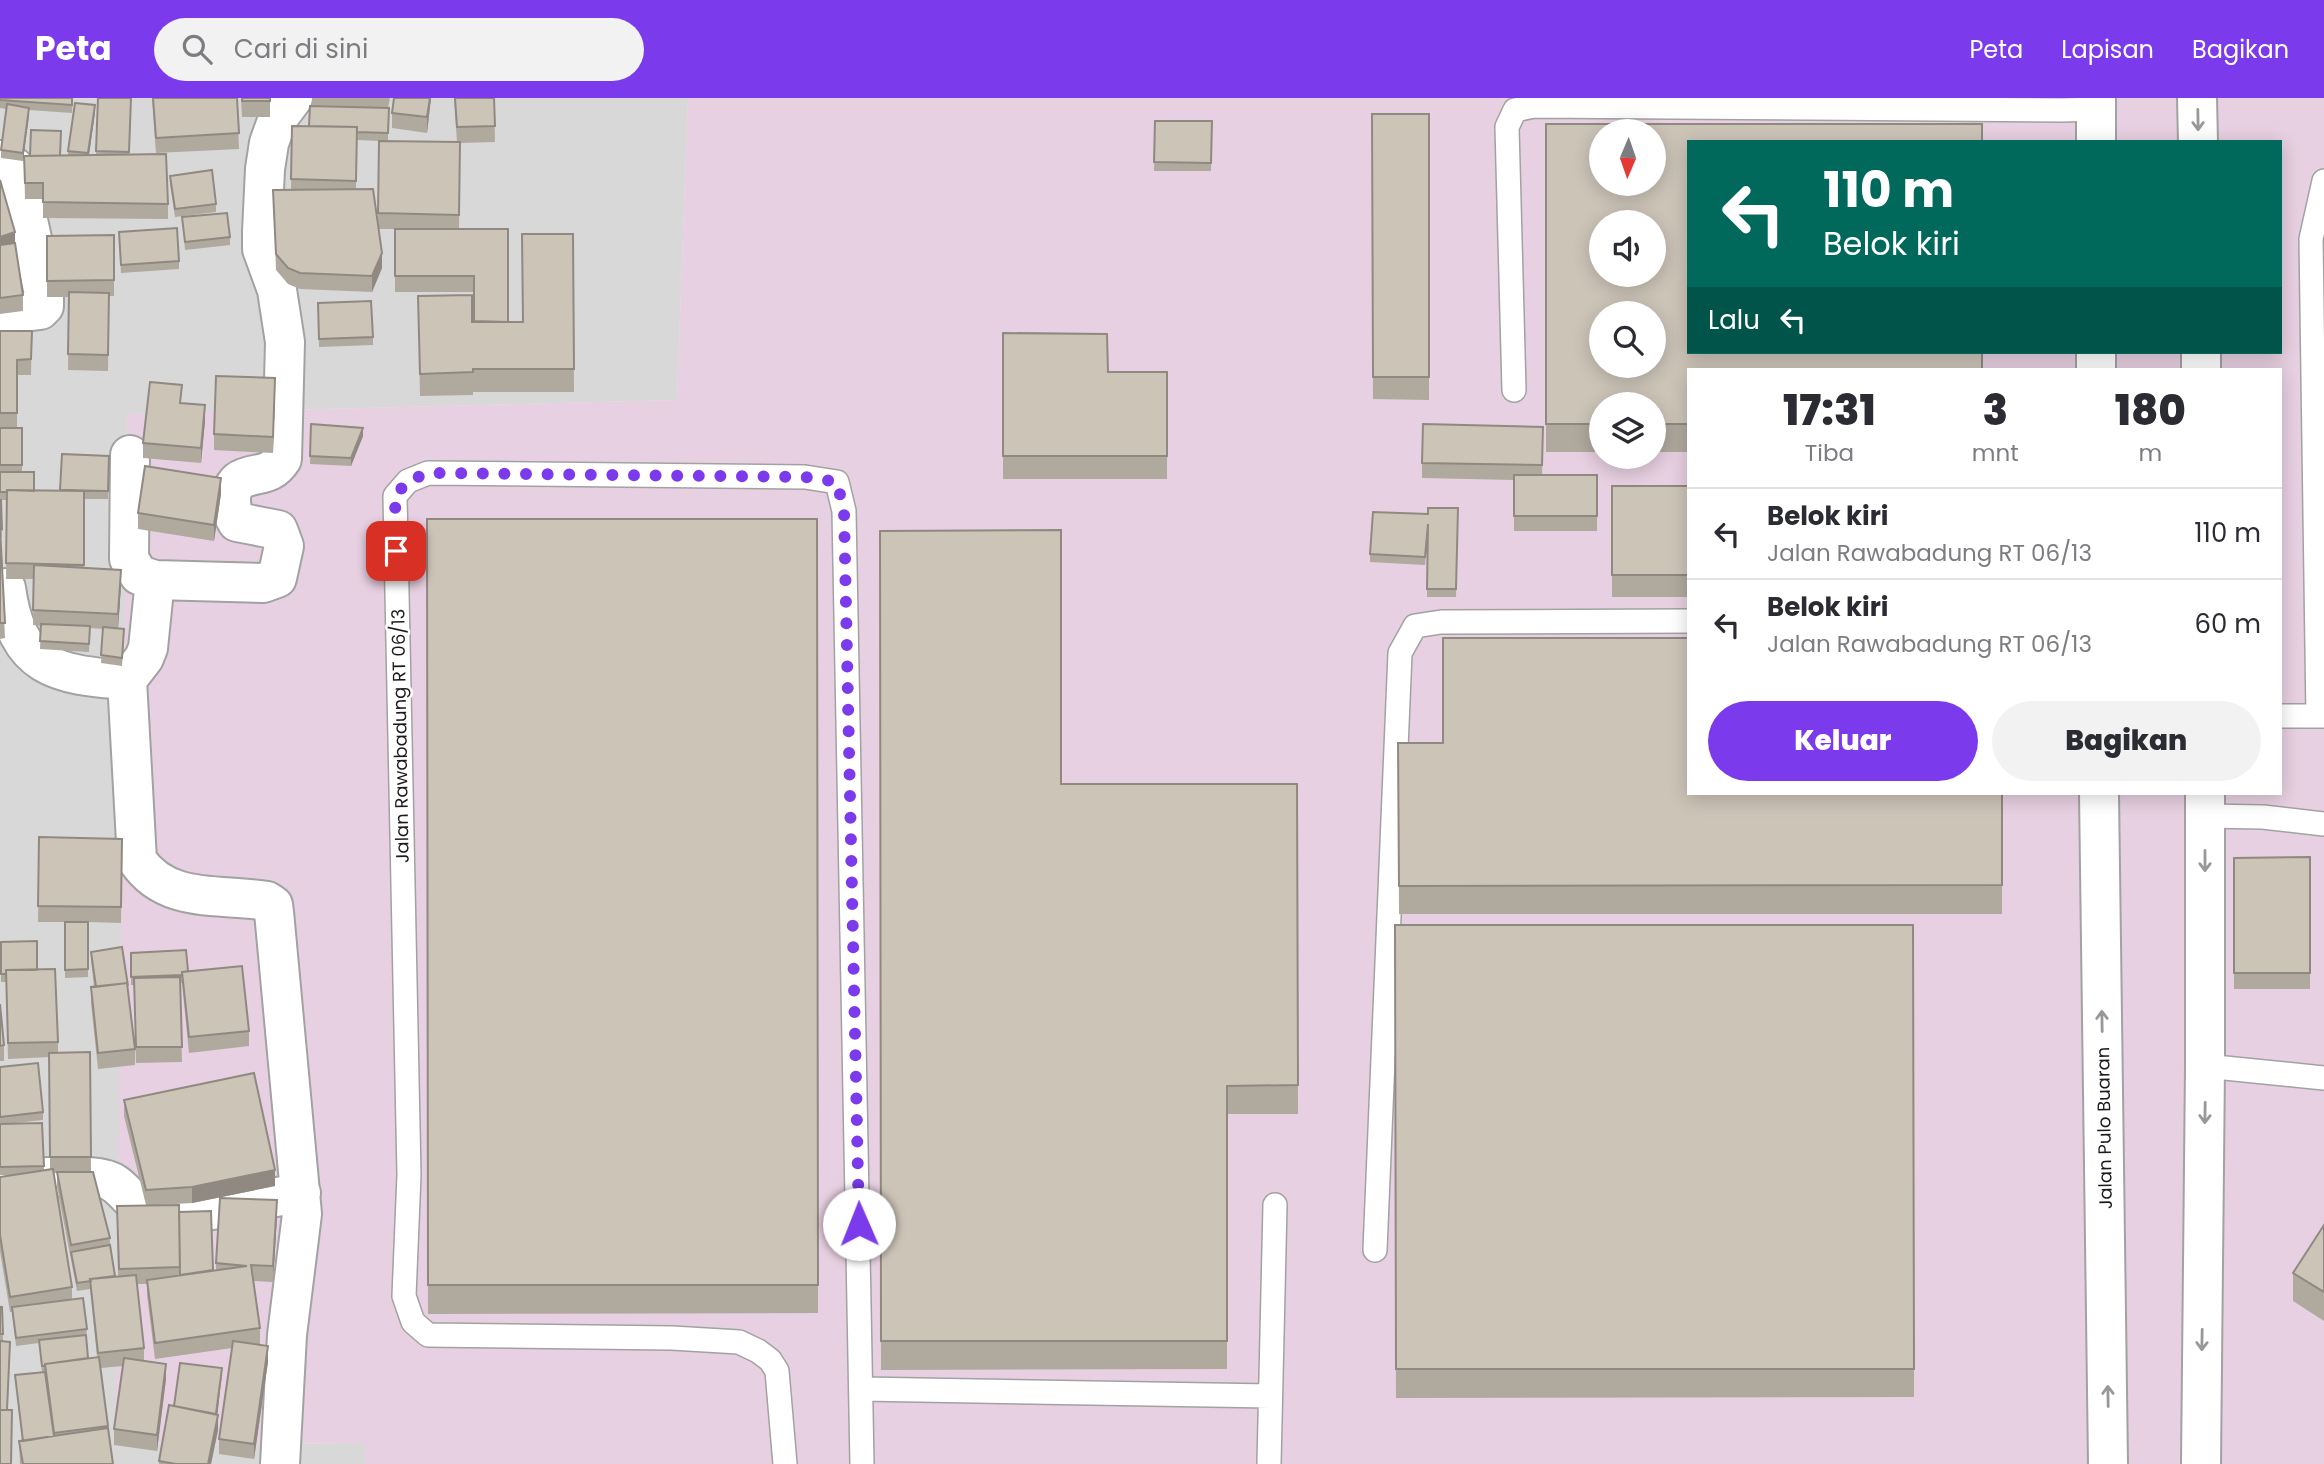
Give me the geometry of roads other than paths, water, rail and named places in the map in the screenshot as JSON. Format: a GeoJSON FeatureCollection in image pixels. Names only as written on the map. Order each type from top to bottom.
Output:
{"type":"FeatureCollection","features":[{"type":"Feature","properties":{"kind":"street"},"geometry":{"type":"LineString","coordinates":[[130,455],[129,559],[139,575],[155,580],[263,583],[277,578],[284,546],[278,530],[237,522],[231,512],[233,491],[242,479],[270,473],[282,459],[285,342],[277,290],[262,249],[262,232],[265,169],[270,144],[278,118],[293,98]]}},
{"type":"Feature","properties":{"kind":"street"},"geometry":{"type":"LineString","coordinates":[[2197,98],[2198,140]]}},
{"type":"Feature","properties":{"kind":"street"},"geometry":{"type":"LineString","coordinates":[[0,160],[14,167],[21,188],[44,294],[44,306],[40,310],[0,315]]}},
{"type":"Feature","properties":{"kind":"street"},"geometry":{"type":"LineString","coordinates":[[155,580],[148,648],[144,658],[127,680],[137,860],[160,884],[185,894],[249,898],[267,901],[273,905],[302,1193],[302,1214],[287,1335],[280,1464]]}},
{"type":"Feature","properties":{"kind":"street"},"geometry":{"type":"LineString","coordinates":[[6,588],[10,615],[27,649],[48,666],[90,678],[127,680]]}},
{"type":"Feature","properties":{"kind":"street","name":"Jalan Pulo Buaran"},"geometry":{"type":"LineString","coordinates":[[2099,795],[2108,1464]]}},
{"type":"Feature","properties":{"kind":"street"},"geometry":{"type":"LineString","coordinates":[[2201,1464],[2205,804]]}},
{"type":"Feature","properties":{"kind":"street"},"geometry":{"type":"LineString","coordinates":[[0,1180],[93,1176],[112,1182],[141,1209],[158,1215],[235,1207],[272,1196],[302,1193]]}},
{"type":"Feature","properties":{"kind":"lane"},"geometry":{"type":"LineString","coordinates":[[1514,390],[1507,127],[1515,110],[1534,106],[2061,110],[2096,116]]}},
{"type":"Feature","properties":{"kind":"lane"},"geometry":{"type":"LineString","coordinates":[[2282,716],[2321,716],[2311,239],[2324,181]]}},
{"type":"Feature","properties":{"kind":"lane","name":"Jalan Rawabadung RT 06/13"},"geometry":{"type":"LineString","coordinates":[[785,1464],[777,1371],[770,1360],[739,1342],[672,1338],[428,1335],[413,1322],[404,1296],[409,1175],[395,496],[408,481],[428,473],[805,477],[837,482],[844,511],[862,1389]]}},
{"type":"Feature","properties":{"kind":"lane"},"geometry":{"type":"LineString","coordinates":[[1375,1250],[1400,653],[1415,626],[1441,622],[1687,621]]}},
{"type":"Feature","properties":{"kind":"lane"},"geometry":{"type":"LineString","coordinates":[[2205,804],[2263,817],[2324,824]]}},
{"type":"Feature","properties":{"kind":"lane"},"geometry":{"type":"LineString","coordinates":[[2205,1066],[2324,1078]]}},
{"type":"Feature","properties":{"kind":"lane"},"geometry":{"type":"LineString","coordinates":[[1269,1464],[1275,1205]]}},
{"type":"Feature","properties":{"kind":"lane"},"geometry":{"type":"LineString","coordinates":[[862,1464],[862,1389],[1270,1396]]}}]}
